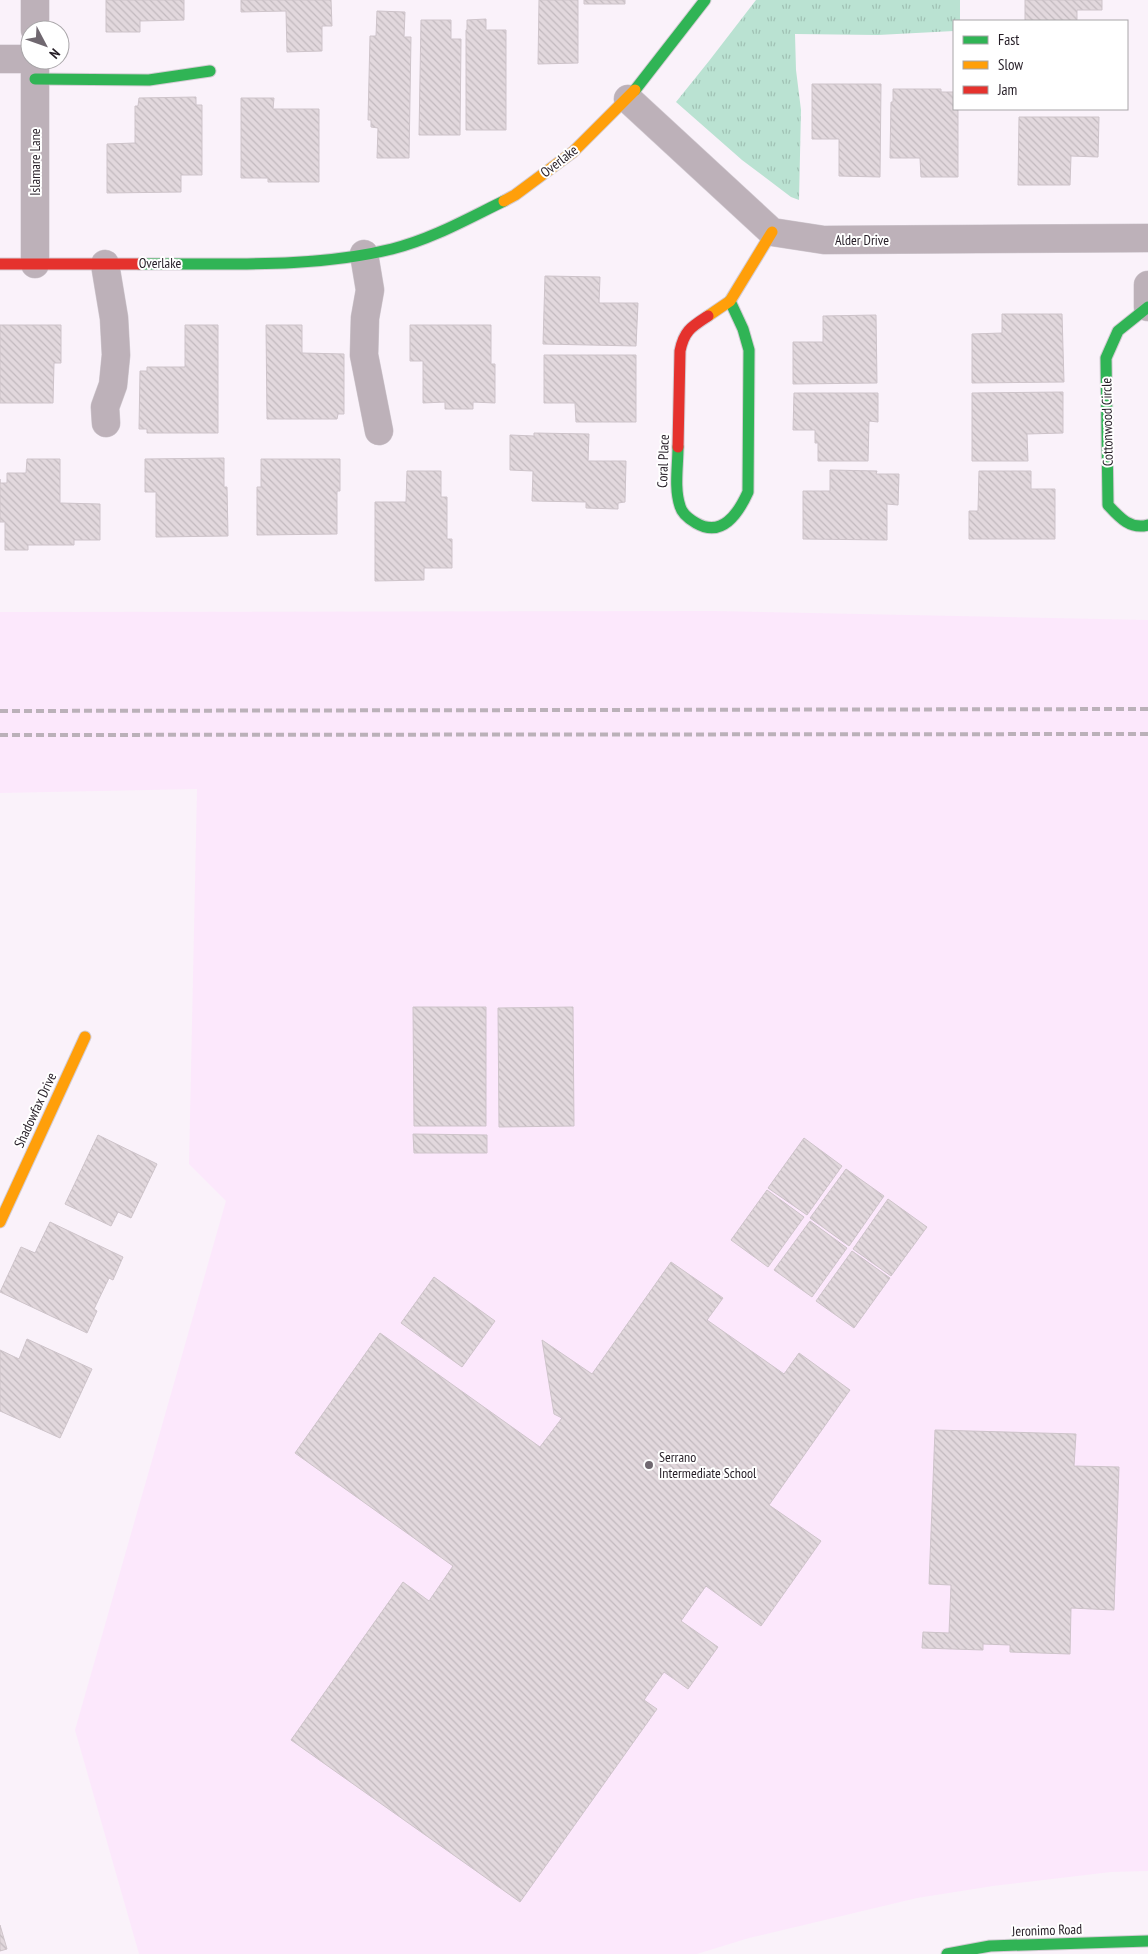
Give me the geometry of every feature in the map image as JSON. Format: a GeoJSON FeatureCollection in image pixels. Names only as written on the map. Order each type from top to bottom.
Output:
{"type":"FeatureCollection","features":[{"type":"Feature","properties":{"kind":"street"},"geometry":{"type":"LineString","coordinates":[[35,0],[35,20]]}},
{"type":"Feature","properties":{"kind":"street","name":"Overlake"},"geometry":{"type":"LineString","coordinates":[[0,264],[288,263],[338,259],[392,249],[441,233],[515,195],[573,152],[628,99],[705,0]]}},
{"type":"Feature","properties":{"kind":"street"},"geometry":{"type":"LineString","coordinates":[[0,60],[20,64]]}},
{"type":"Feature","properties":{"kind":"street","name":"Islamare Lane"},"geometry":{"type":"LineString","coordinates":[[33,70],[35,264]]}},
{"type":"Feature","properties":{"kind":"street"},"geometry":{"type":"LineString","coordinates":[[66,70],[149,80],[210,71]]}},
{"type":"Feature","properties":{"kind":"street"},"geometry":{"type":"LineString","coordinates":[[628,99],[772,232]]}},
{"type":"Feature","properties":{"kind":"street","name":"Alder Drive"},"geometry":{"type":"LineString","coordinates":[[772,232],[824,240],[1148,238]]}},
{"type":"Feature","properties":{"kind":"street","name":"Coral Place"},"geometry":{"type":"LineString","coordinates":[[730,301],[743,329],[749,350],[748,492],[743,504],[731,520],[716,528],[708,528],[695,523],[685,515],[677,496],[680,352],[683,337],[692,326],[730,301],[772,232]]}},
{"type":"Feature","properties":{"kind":"street"},"geometry":{"type":"LineString","coordinates":[[364,254],[370,290],[365,318],[364,355],[380,431]]}},
{"type":"Feature","properties":{"kind":"street"},"geometry":{"type":"LineString","coordinates":[[105,264],[114,318],[116,355],[113,385],[105,407],[106,423]]}},
{"type":"Feature","properties":{"kind":"street","name":"Cottonwood Circle"},"geometry":{"type":"LineString","coordinates":[[1148,285],[1148,307],[1118,331],[1106,358],[1108,505],[1123,523],[1143,527],[1148,524]]}},
{"type":"Feature","properties":{"kind":"street","name":"Shadowfax Drive"},"geometry":{"type":"LineString","coordinates":[[0,1222],[85,1037]]}},
{"type":"Feature","properties":{"kind":"street","name":"Jeronimo Road"},"geometry":{"type":"LineString","coordinates":[[947,1954],[990,1946],[1147,1946]]}},
{"type":"Feature","properties":{"kind":"shaded area","name":"Serrano Intermediate School"},"geometry":{"type":"Polygon","coordinates":[[[715,611],[1148,620],[1148,1871],[1111,1872],[993,1886],[917,1898],[749,1938],[697,1954],[139,1954],[75,1730],[226,1201],[189,1164],[197,789],[0,793],[0,612],[715,611]]]}},
{"type":"Feature","properties":{"kind":"green space"},"geometry":{"type":"Polygon","coordinates":[[[756,0],[960,0],[960,20],[953,20],[953,31],[878,35],[795,34],[796,70],[801,110],[799,200],[791,197],[742,160],[676,102],[756,0]]]}},
{"type":"Feature","properties":{"kind":"building"},"geometry":{"type":"Polygon","coordinates":[[[106,0],[184,0],[184,20],[140,21],[140,32],[106,32],[106,0]]]}},
{"type":"Feature","properties":{"kind":"building"},"geometry":{"type":"Polygon","coordinates":[[[241,0],[331,0],[332,26],[322,26],[322,51],[287,52],[286,11],[241,12],[241,0]]]}},
{"type":"Feature","properties":{"kind":"building"},"geometry":{"type":"Polygon","coordinates":[[[539,0],[578,0],[578,63],[538,64],[539,0]]]}},
{"type":"Feature","properties":{"kind":"building"},"geometry":{"type":"Polygon","coordinates":[[[584,0],[625,0],[625,4],[584,4],[584,0]]]}},
{"type":"Feature","properties":{"kind":"building"},"geometry":{"type":"Polygon","coordinates":[[[1025,0],[1102,0],[1102,10],[1077,10],[1077,20],[1025,20],[1025,0]]]}},
{"type":"Feature","properties":{"kind":"building"},"geometry":{"type":"Polygon","coordinates":[[[377,11],[405,12],[404,37],[411,37],[409,158],[377,158],[378,128],[371,127],[371,120],[368,120],[370,36],[376,36],[377,11]]]}},
{"type":"Feature","properties":{"kind":"building"},"geometry":{"type":"Polygon","coordinates":[[[486,19],[486,30],[506,30],[506,130],[466,130],[467,20],[486,19]]]}},
{"type":"Feature","properties":{"kind":"building"},"geometry":{"type":"Polygon","coordinates":[[[421,20],[451,20],[451,39],[461,39],[460,135],[419,135],[421,20]]]}},
{"type":"Feature","properties":{"kind":"building"},"geometry":{"type":"Polygon","coordinates":[[[812,84],[881,84],[880,177],[839,176],[839,139],[812,139],[812,84]]]}},
{"type":"Feature","properties":{"kind":"building"},"geometry":{"type":"Polygon","coordinates":[[[893,89],[941,89],[941,92],[953,92],[953,110],[958,110],[958,177],[921,177],[920,158],[890,158],[891,102],[893,102],[893,89]]]}},
{"type":"Feature","properties":{"kind":"building"},"geometry":{"type":"Polygon","coordinates":[[[196,97],[196,105],[202,105],[202,175],[181,175],[181,192],[107,193],[107,144],[135,143],[135,106],[138,106],[139,98],[196,97]]]}},
{"type":"Feature","properties":{"kind":"building"},"geometry":{"type":"Polygon","coordinates":[[[241,98],[274,98],[273,109],[319,109],[319,182],[268,182],[268,178],[241,178],[241,98]]]}},
{"type":"Feature","properties":{"kind":"building"},"geometry":{"type":"Polygon","coordinates":[[[1019,117],[1099,117],[1098,157],[1071,156],[1070,185],[1018,185],[1019,117]]]}},
{"type":"Feature","properties":{"kind":"building"},"geometry":{"type":"Polygon","coordinates":[[[545,276],[600,277],[599,303],[638,303],[636,346],[543,344],[545,276]]]}},
{"type":"Feature","properties":{"kind":"building"},"geometry":{"type":"Polygon","coordinates":[[[1002,314],[1062,314],[1064,382],[972,383],[972,334],[1002,333],[1002,314]]]}},
{"type":"Feature","properties":{"kind":"building"},"geometry":{"type":"Polygon","coordinates":[[[876,315],[877,383],[793,384],[793,342],[823,342],[823,316],[876,315]]]}},
{"type":"Feature","properties":{"kind":"building"},"geometry":{"type":"Polygon","coordinates":[[[0,325],[61,325],[61,363],[54,363],[53,403],[0,403],[0,325]]]}},
{"type":"Feature","properties":{"kind":"building"},"geometry":{"type":"Polygon","coordinates":[[[185,325],[218,325],[218,433],[147,433],[147,429],[139,429],[140,371],[147,371],[147,367],[185,367],[185,325]]]}},
{"type":"Feature","properties":{"kind":"building"},"geometry":{"type":"Polygon","coordinates":[[[266,325],[302,325],[302,353],[344,354],[344,414],[338,414],[337,419],[267,419],[266,325]]]}},
{"type":"Feature","properties":{"kind":"building"},"geometry":{"type":"Polygon","coordinates":[[[410,325],[491,325],[491,364],[495,364],[495,403],[473,402],[473,409],[445,409],[445,402],[423,403],[423,361],[410,361],[410,325]]]}},
{"type":"Feature","properties":{"kind":"building"},"geometry":{"type":"Polygon","coordinates":[[[544,355],[636,355],[636,422],[576,422],[575,403],[544,403],[544,355]]]}},
{"type":"Feature","properties":{"kind":"building"},"geometry":{"type":"Polygon","coordinates":[[[1063,392],[1063,433],[1027,434],[1028,461],[972,461],[972,393],[1063,392]]]}},
{"type":"Feature","properties":{"kind":"building"},"geometry":{"type":"Polygon","coordinates":[[[794,393],[878,393],[878,422],[869,421],[868,461],[818,461],[818,443],[815,443],[815,430],[793,430],[794,393]]]}},
{"type":"Feature","properties":{"kind":"building"},"geometry":{"type":"Polygon","coordinates":[[[534,433],[589,434],[588,461],[626,461],[625,502],[618,503],[618,509],[586,508],[586,502],[532,501],[533,471],[510,470],[510,435],[534,436],[534,433]]]}},
{"type":"Feature","properties":{"kind":"building"},"geometry":{"type":"Polygon","coordinates":[[[224,458],[224,487],[227,487],[228,536],[156,537],[156,492],[145,492],[145,459],[224,458]]]}},
{"type":"Feature","properties":{"kind":"building"},"geometry":{"type":"Polygon","coordinates":[[[27,459],[60,459],[60,503],[100,504],[100,540],[74,540],[74,545],[28,545],[28,550],[5,550],[5,522],[0,522],[0,483],[7,483],[7,473],[26,473],[27,459]]]}},
{"type":"Feature","properties":{"kind":"building"},"geometry":{"type":"Polygon","coordinates":[[[261,459],[340,459],[340,491],[337,491],[337,534],[257,535],[257,487],[261,487],[261,459]]]}},
{"type":"Feature","properties":{"kind":"building"},"geometry":{"type":"Polygon","coordinates":[[[830,470],[877,471],[876,474],[899,474],[898,505],[887,504],[887,540],[803,539],[803,491],[830,491],[830,470]]]}},
{"type":"Feature","properties":{"kind":"building"},"geometry":{"type":"Polygon","coordinates":[[[407,471],[441,471],[441,497],[447,497],[447,539],[452,539],[452,568],[424,568],[424,580],[375,581],[375,502],[406,502],[407,471]]]}},
{"type":"Feature","properties":{"kind":"building"},"geometry":{"type":"Polygon","coordinates":[[[979,471],[1031,471],[1031,489],[1055,489],[1055,539],[969,539],[969,511],[978,511],[979,471]]]}},
{"type":"Feature","properties":{"kind":"building"},"geometry":{"type":"Polygon","coordinates":[[[413,1007],[486,1007],[486,1126],[414,1126],[413,1007]]]}},
{"type":"Feature","properties":{"kind":"building"},"geometry":{"type":"Polygon","coordinates":[[[573,1007],[574,1126],[499,1127],[498,1008],[573,1007]]]}},
{"type":"Feature","properties":{"kind":"building"},"geometry":{"type":"Polygon","coordinates":[[[413,1134],[487,1135],[487,1153],[414,1153],[413,1134]]]}},
{"type":"Feature","properties":{"kind":"building"},"geometry":{"type":"Polygon","coordinates":[[[98,1135],[157,1164],[131,1218],[118,1212],[111,1226],[65,1204],[98,1135]]]}},
{"type":"Feature","properties":{"kind":"building"},"geometry":{"type":"Polygon","coordinates":[[[804,1138],[842,1166],[807,1215],[768,1188],[804,1138]]]}},
{"type":"Feature","properties":{"kind":"building"},"geometry":{"type":"Polygon","coordinates":[[[846,1169],[884,1196],[849,1246],[810,1218],[846,1169]]]}},
{"type":"Feature","properties":{"kind":"building"},"geometry":{"type":"Polygon","coordinates":[[[767,1190],[804,1217],[768,1267],[731,1240],[767,1190]]]}},
{"type":"Feature","properties":{"kind":"building"},"geometry":{"type":"Polygon","coordinates":[[[888,1199],[927,1227],[891,1276],[853,1249],[888,1199]]]}},
{"type":"Feature","properties":{"kind":"building"},"geometry":{"type":"Polygon","coordinates":[[[810,1221],[847,1248],[812,1297],[774,1270],[810,1221]]]}},
{"type":"Feature","properties":{"kind":"building"},"geometry":{"type":"Polygon","coordinates":[[[50,1222],[123,1257],[113,1280],[109,1278],[94,1309],[97,1311],[87,1333],[0,1292],[21,1247],[35,1253],[50,1222]]]}},
{"type":"Feature","properties":{"kind":"building"},"geometry":{"type":"Polygon","coordinates":[[[852,1251],[890,1278],[854,1328],[816,1301],[852,1251]]]}},
{"type":"Feature","properties":{"kind":"building"},"geometry":{"type":"Polygon","coordinates":[[[671,1262],[723,1298],[707,1320],[784,1374],[799,1353],[850,1390],[769,1505],[821,1541],[761,1626],[706,1586],[681,1621],[718,1647],[688,1689],[664,1672],[644,1700],[657,1709],[520,1902],[291,1740],[403,1582],[429,1601],[453,1566],[295,1453],[380,1333],[540,1447],[562,1418],[554,1414],[542,1340],[592,1374],[671,1262]]]}},
{"type":"Feature","properties":{"kind":"building"},"geometry":{"type":"Polygon","coordinates":[[[434,1277],[495,1321],[462,1367],[401,1323],[434,1277]]]}},
{"type":"Feature","properties":{"kind":"building"},"geometry":{"type":"Polygon","coordinates":[[[27,1339],[92,1369],[60,1438],[0,1411],[0,1350],[19,1359],[27,1339]]]}},
{"type":"Feature","properties":{"kind":"building"},"geometry":{"type":"Polygon","coordinates":[[[935,1430],[1076,1434],[1074,1466],[1119,1467],[1114,1610],[1071,1608],[1070,1654],[1010,1652],[1010,1645],[983,1644],[983,1650],[922,1648],[923,1632],[949,1633],[951,1585],[929,1584],[935,1430]]]}},
{"type":"Feature","properties":{"kind":"building"},"geometry":{"type":"Polygon","coordinates":[[[0,1925],[7,1949],[0,1951],[0,1925]]]}},
{"type":"Feature","properties":{"kind":"railway"},"geometry":{"type":"LineString","coordinates":[[0,711],[1148,709]]}},
{"type":"Feature","properties":{"kind":"railway"},"geometry":{"type":"LineString","coordinates":[[0,735],[1148,734]]}},
{"type":"Feature","properties":{"kind":"traffic: fast"},"geometry":{"type":"LineString","coordinates":[[635,90],[705,0]]}},
{"type":"Feature","properties":{"kind":"traffic: fast"},"geometry":{"type":"LineString","coordinates":[[35,79],[149,80],[210,71]]}},
{"type":"Feature","properties":{"kind":"traffic: fast"},"geometry":{"type":"LineString","coordinates":[[140,264],[267,264],[330,260],[361,255],[392,249],[421,240],[504,201]]}},
{"type":"Feature","properties":{"kind":"traffic: fast"},"geometry":{"type":"LineString","coordinates":[[678,447],[677,492],[682,511],[691,520],[705,527],[714,528],[721,526],[734,515],[748,492],[749,350],[743,329],[730,301]]}},
{"type":"Feature","properties":{"kind":"traffic: fast"},"geometry":{"type":"LineString","coordinates":[[1148,307],[1118,331],[1106,358],[1108,505],[1130,524],[1136,526],[1148,525]]}},
{"type":"Feature","properties":{"kind":"traffic: fast"},"geometry":{"type":"LineString","coordinates":[[947,1954],[990,1946],[1148,1941]]}},
{"type":"Feature","properties":{"kind":"traffic: slow"},"geometry":{"type":"LineString","coordinates":[[504,201],[573,152],[635,90]]}},
{"type":"Feature","properties":{"kind":"traffic: slow"},"geometry":{"type":"LineString","coordinates":[[708,316],[730,301],[772,232]]}},
{"type":"Feature","properties":{"kind":"traffic: slow"},"geometry":{"type":"LineString","coordinates":[[0,1222],[85,1037]]}},
{"type":"Feature","properties":{"kind":"traffic: jam"},"geometry":{"type":"LineString","coordinates":[[0,264],[140,264]]}},
{"type":"Feature","properties":{"kind":"traffic: jam"},"geometry":{"type":"LineString","coordinates":[[678,447],[680,351],[689,330],[708,316]]}},
{"type":"Feature","properties":{"kind":"place","name":"Serrano Intermediate School"},"geometry":{"type":"Point","coordinates":[649,1465]}}]}
